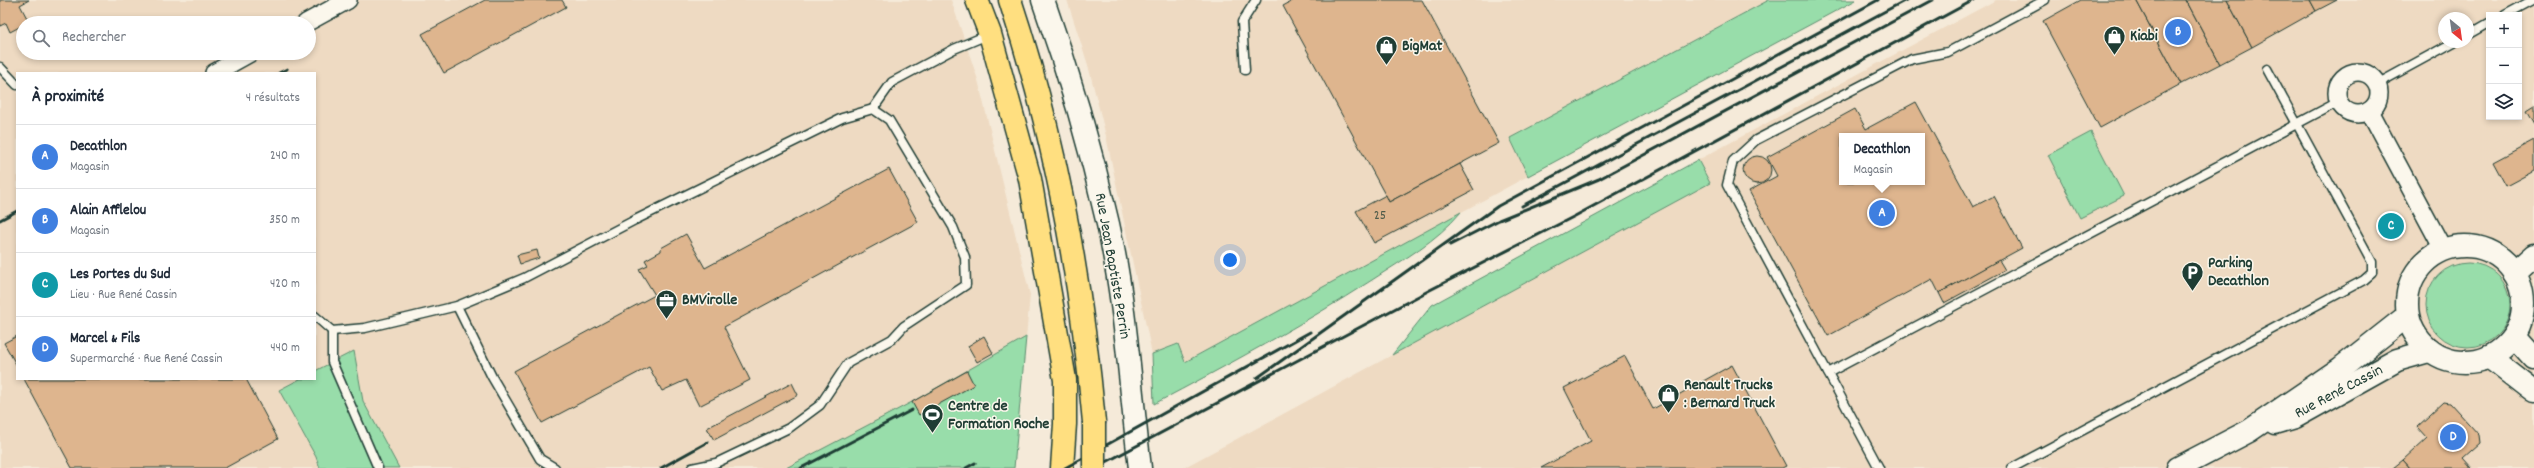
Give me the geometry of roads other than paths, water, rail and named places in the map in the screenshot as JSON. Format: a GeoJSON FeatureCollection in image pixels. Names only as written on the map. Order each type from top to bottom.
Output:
{"type":"FeatureCollection","features":[{"type":"Feature","properties":{"kind":"main road"},"geometry":{"type":"LineString","coordinates":[[977,0],[990,34],[1030,179],[1065,380],[1065,424],[1062,468]]}},
{"type":"Feature","properties":{"kind":"main road"},"geometry":{"type":"LineString","coordinates":[[1010,0],[1051,139],[1068,220],[1087,342],[1094,422],[1094,468]]}},
{"type":"Feature","properties":{"kind":"main road","name":"Rue Jean Baptiste Perrin"},"geometry":{"type":"LineString","coordinates":[[1043,0],[1084,129],[1108,225],[1122,312],[1140,468]]}},
{"type":"Feature","properties":{"kind":"main road"},"geometry":{"type":"LineString","coordinates":[[2470,246],[2487,250],[2502,259],[2514,272],[2521,288],[2523,304],[2521,321],[2514,336],[2503,348],[2489,357],[2474,362],[2458,362],[2443,358],[2429,351],[2415,335],[2407,316],[2406,298],[2411,280],[2421,265],[2443,249],[2470,246]]}},
{"type":"Feature","properties":{"kind":"main road"},"geometry":{"type":"LineString","coordinates":[[2514,272],[2534,255]]}},
{"type":"Feature","properties":{"kind":"main road","name":"Rue René Cassin"},"geometry":{"type":"LineString","coordinates":[[2178,468],[2249,431],[2342,368],[2407,316]]}},
{"type":"Feature","properties":{"kind":"main road"},"geometry":{"type":"LineString","coordinates":[[2514,336],[2534,358]]}},
{"type":"Feature","properties":{"kind":"main road","name":"Rue René Cassin"},"geometry":{"type":"LineString","coordinates":[[2249,431],[2295,417],[2397,360],[2429,351]]}},
{"type":"Feature","properties":{"kind":"main road"},"geometry":{"type":"LineString","coordinates":[[2489,357],[2534,392]]}},
{"type":"Feature","properties":{"kind":"street"},"geometry":{"type":"LineString","coordinates":[[316,18],[348,0]]}},
{"type":"Feature","properties":{"kind":"street"},"geometry":{"type":"LineString","coordinates":[[216,72],[237,60]]}},
{"type":"Feature","properties":{"kind":"street"},"geometry":{"type":"LineString","coordinates":[[2362,72],[2371,76],[2377,84],[2377,102],[2369,111],[2361,114],[2352,114],[2343,110],[2338,102],[2336,93],[2338,83],[2348,74],[2362,72]]}},
{"type":"Feature","properties":{"kind":"street"},"geometry":{"type":"LineString","coordinates":[[2369,111],[2443,249]]}},
{"type":"Feature","properties":{"kind":"lane"},"geometry":{"type":"LineString","coordinates":[[1245,70],[1242,22],[1256,0]]}},
{"type":"Feature","properties":{"kind":"lane"},"geometry":{"type":"LineString","coordinates":[[1879,468],[1727,185],[1734,161],[1756,140],[1912,59],[1948,52],[2045,0]]}},
{"type":"Feature","properties":{"kind":"lane"},"geometry":{"type":"LineString","coordinates":[[2511,12],[2533,0]]}},
{"type":"Feature","properties":{"kind":"lane"},"geometry":{"type":"LineString","coordinates":[[2474,32],[2486,26]]}},
{"type":"Feature","properties":{"kind":"lane"},"geometry":{"type":"LineString","coordinates":[[316,317],[332,331],[365,328],[458,306],[524,278],[635,220],[842,118],[873,109],[892,82],[954,49],[990,34]]}},
{"type":"Feature","properties":{"kind":"lane"},"geometry":{"type":"LineString","coordinates":[[2377,84],[2443,48]]}},
{"type":"Feature","properties":{"kind":"lane"},"geometry":{"type":"LineString","coordinates":[[0,67],[16,84]]}},
{"type":"Feature","properties":{"kind":"lane"},"geometry":{"type":"LineString","coordinates":[[2012,468],[2346,290],[2372,273],[2372,262],[2267,69]]}},
{"type":"Feature","properties":{"kind":"lane"},"geometry":{"type":"LineString","coordinates":[[1828,373],[2338,102]]}},
{"type":"Feature","properties":{"kind":"lane"},"geometry":{"type":"LineString","coordinates":[[692,468],[716,463],[789,428],[820,405],[848,363],[892,338],[904,326],[966,285],[965,257],[953,226],[889,120],[873,109]]}},
{"type":"Feature","properties":{"kind":"lane"},"geometry":{"type":"LineString","coordinates":[[458,306],[492,377],[540,459],[555,468]]}},
{"type":"Feature","properties":{"kind":"lane"},"geometry":{"type":"LineString","coordinates":[[332,331],[332,362],[378,468]]}},
{"type":"Feature","properties":{"kind":"railway"},"geometry":{"type":"LineString","coordinates":[[1257,378],[1498,206],[1878,0]]}},
{"type":"Feature","properties":{"kind":"railway"},"geometry":{"type":"LineString","coordinates":[[1522,206],[1906,0]]}},
{"type":"Feature","properties":{"kind":"railway"},"geometry":{"type":"LineString","coordinates":[[1450,245],[1499,220],[1599,179],[1933,0]]}},
{"type":"Feature","properties":{"kind":"railway"},"geometry":{"type":"LineString","coordinates":[[1095,468],[1430,290],[1575,216],[1974,0]]}},
{"type":"Feature","properties":{"kind":"railway"},"geometry":{"type":"LineString","coordinates":[[281,72],[287,69]]}},
{"type":"Feature","properties":{"kind":"railway"},"geometry":{"type":"LineString","coordinates":[[0,220],[16,212]]}},
{"type":"Feature","properties":{"kind":"railway"},"geometry":{"type":"LineString","coordinates":[[1065,468],[1310,332]]}},
{"type":"Feature","properties":{"kind":"railway"},"geometry":{"type":"LineString","coordinates":[[801,468],[912,410]]}},
{"type":"Feature","properties":{"kind":"railway"},"geometry":{"type":"LineString","coordinates":[[661,468],[708,442]]}},
{"type":"Feature","properties":{"kind":"railway"},"geometry":{"type":"LineString","coordinates":[[966,468],[975,463]]}},
{"type":"Feature","properties":{"kind":"place","name":"Alain Afflelou"},"geometry":{"type":"Point","coordinates":[2178,32]}},
{"type":"Feature","properties":{"kind":"place","name":"Kiabi"},"geometry":{"type":"Point","coordinates":[2114,56]}},
{"type":"Feature","properties":{"kind":"place","name":"BigMat"},"geometry":{"type":"Point","coordinates":[1387,66]}},
{"type":"Feature","properties":{"kind":"place","name":"Decathlon"},"geometry":{"type":"Point","coordinates":[1882,213]}},
{"type":"Feature","properties":{"kind":"place","name":"Les Portes du Sud"},"geometry":{"type":"Point","coordinates":[2391,226]}},
{"type":"Feature","properties":{"kind":"place","name":"Parking Decathlon"},"geometry":{"type":"Point","coordinates":[2193,292]}},
{"type":"Feature","properties":{"kind":"place","name":"BMVirolle"},"geometry":{"type":"Point","coordinates":[667,320]}},
{"type":"Feature","properties":{"kind":"place","name":"Renault Trucks : Bernard Truck"},"geometry":{"type":"Point","coordinates":[1668,414]}},
{"type":"Feature","properties":{"kind":"place","name":"Centre de Formation Roche"},"geometry":{"type":"Point","coordinates":[933,434]}},
{"type":"Feature","properties":{"kind":"place","name":"Marcel & Fils"},"geometry":{"type":"Point","coordinates":[2453,437]}}]}
